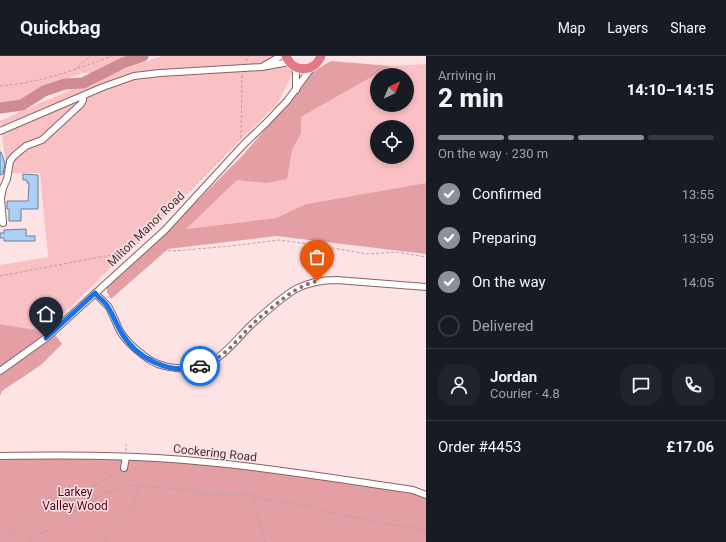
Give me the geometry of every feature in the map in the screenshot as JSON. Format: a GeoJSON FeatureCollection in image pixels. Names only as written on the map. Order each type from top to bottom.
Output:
{"type":"FeatureCollection","features":[{"type":"Feature","properties":{"kind":"highway"},"geometry":{"type":"LineString","coordinates":[[290,62],[300,69],[328,56]]}},
{"type":"Feature","properties":{"kind":"street"},"geometry":{"type":"LineString","coordinates":[[262,67],[281,56]]}},
{"type":"Feature","properties":{"kind":"street"},"geometry":{"type":"LineString","coordinates":[[0,131],[103,87],[134,76],[160,73],[242,69],[290,62],[296,73],[296,90]]}},
{"type":"Feature","properties":{"kind":"street","name":"Milton Manor Road"},"geometry":{"type":"LineString","coordinates":[[0,372],[46,338],[165,230],[296,90],[317,62]]}},
{"type":"Feature","properties":{"kind":"street"},"geometry":{"type":"LineString","coordinates":[[2,223],[1,198],[7,179],[10,162],[20,150],[42,140],[81,104],[84,100],[82,96]]}},
{"type":"Feature","properties":{"kind":"street"},"geometry":{"type":"LineString","coordinates":[[62,104],[68,116]]}},
{"type":"Feature","properties":{"kind":"street"},"geometry":{"type":"LineString","coordinates":[[95,293],[107,306],[121,332],[143,356],[168,368],[181,369],[200,366],[220,357],[254,323],[287,295],[310,283],[337,280],[426,287]]}},
{"type":"Feature","properties":{"kind":"street","name":"Cockering Road"},"geometry":{"type":"LineString","coordinates":[[0,456],[126,457],[206,462],[313,475],[413,490],[426,495]]}},
{"type":"Feature","properties":{"kind":"street"},"geometry":{"type":"LineString","coordinates":[[124,468],[126,457]]}},
{"type":"Feature","properties":{"kind":"path"},"geometry":{"type":"LineString","coordinates":[[73,70],[90,56]]}},
{"type":"Feature","properties":{"kind":"path"},"geometry":{"type":"LineString","coordinates":[[0,86],[43,79],[112,56]]}},
{"type":"Feature","properties":{"kind":"path"},"geometry":{"type":"LineString","coordinates":[[241,139],[242,69],[249,56]]}},
{"type":"Feature","properties":{"kind":"path"},"geometry":{"type":"LineString","coordinates":[[130,251],[230,150]]}},
{"type":"Feature","properties":{"kind":"path"},"geometry":{"type":"LineString","coordinates":[[0,276],[145,248],[173,251],[279,240],[367,254],[397,252],[426,257]]}},
{"type":"Feature","properties":{"kind":"path"},"geometry":{"type":"LineString","coordinates":[[0,539],[124,468]]}},
{"type":"Feature","properties":{"kind":"path"},"geometry":{"type":"LineString","coordinates":[[29,542],[31,538],[46,531],[101,495],[126,485],[192,490],[204,495],[249,494],[343,515],[426,530]]}},
{"type":"Feature","properties":{"kind":"path"},"geometry":{"type":"LineString","coordinates":[[105,542],[107,534],[119,526],[132,510],[140,486]]}},
{"type":"Feature","properties":{"kind":"path"},"geometry":{"type":"LineString","coordinates":[[253,495],[264,542]]}},
{"type":"Feature","properties":{"kind":"shaded area"},"geometry":{"type":"Polygon","coordinates":[[[0,56],[135,56],[93,73],[82,73],[47,87],[24,100],[10,104],[0,102],[0,56]]]}},
{"type":"Feature","properties":{"kind":"shaded area"},"geometry":{"type":"Polygon","coordinates":[[[162,56],[282,56],[292,74],[278,103],[42,335],[35,330],[0,324],[0,265],[48,257],[40,173],[7,173],[0,121],[80,86],[162,56]]]}},
{"type":"Feature","properties":{"kind":"shaded area"},"geometry":{"type":"Polygon","coordinates":[[[426,64],[426,183],[306,204],[276,218],[185,229],[301,117],[370,78],[370,112],[414,112],[414,68],[387,68],[391,66],[426,64]]]}},
{"type":"Feature","properties":{"kind":"green space"},"geometry":{"type":"Polygon","coordinates":[[[331,61],[391,66],[387,68],[370,68],[370,78],[301,117],[301,133],[292,150],[287,179],[267,183],[237,180],[186,229],[276,218],[306,204],[426,183],[426,254],[276,236],[168,249],[111,299],[107,292],[107,286],[161,237],[243,155],[303,85],[312,72],[331,61]]]}},
{"type":"Feature","properties":{"kind":"green space"},"geometry":{"type":"Polygon","coordinates":[[[0,324],[36,330],[48,339],[54,333],[62,344],[41,365],[2,391],[0,396],[0,324]]]}},
{"type":"Feature","properties":{"kind":"green space","name":"Larkey Valley Wood"},"geometry":{"type":"Polygon","coordinates":[[[16,456],[137,460],[234,467],[413,492],[426,497],[426,542],[0,542],[0,458],[16,456]]]}},
{"type":"Feature","properties":{"kind":"building"},"geometry":{"type":"Polygon","coordinates":[[[0,152],[5,164],[3,174],[0,175],[0,152]]]}},
{"type":"Feature","properties":{"kind":"building"},"geometry":{"type":"Polygon","coordinates":[[[23,174],[38,175],[38,209],[21,209],[21,221],[9,221],[7,201],[28,201],[29,183],[27,183],[27,180],[23,180],[23,174]]]}},
{"type":"Feature","properties":{"kind":"building"},"geometry":{"type":"Polygon","coordinates":[[[26,229],[26,236],[35,236],[35,241],[4,241],[4,238],[0,238],[0,233],[4,233],[4,230],[26,229]]]}},
{"type":"Feature","properties":{"kind":"waterway"},"geometry":{"type":"LineString","coordinates":[[0,108],[22,105],[44,91],[65,84],[83,83],[123,63],[143,56]]}},
{"type":"Feature","properties":{"kind":"way so far"},"geometry":{"type":"LineString","coordinates":[[200,366],[212,362],[220,357],[250,326],[287,295],[294,290],[317,281]]}},
{"type":"Feature","properties":{"kind":"route"},"geometry":{"type":"LineString","coordinates":[[46,338],[95,293],[107,306],[121,332],[143,356],[168,368],[189,369],[200,366]]}}]}
